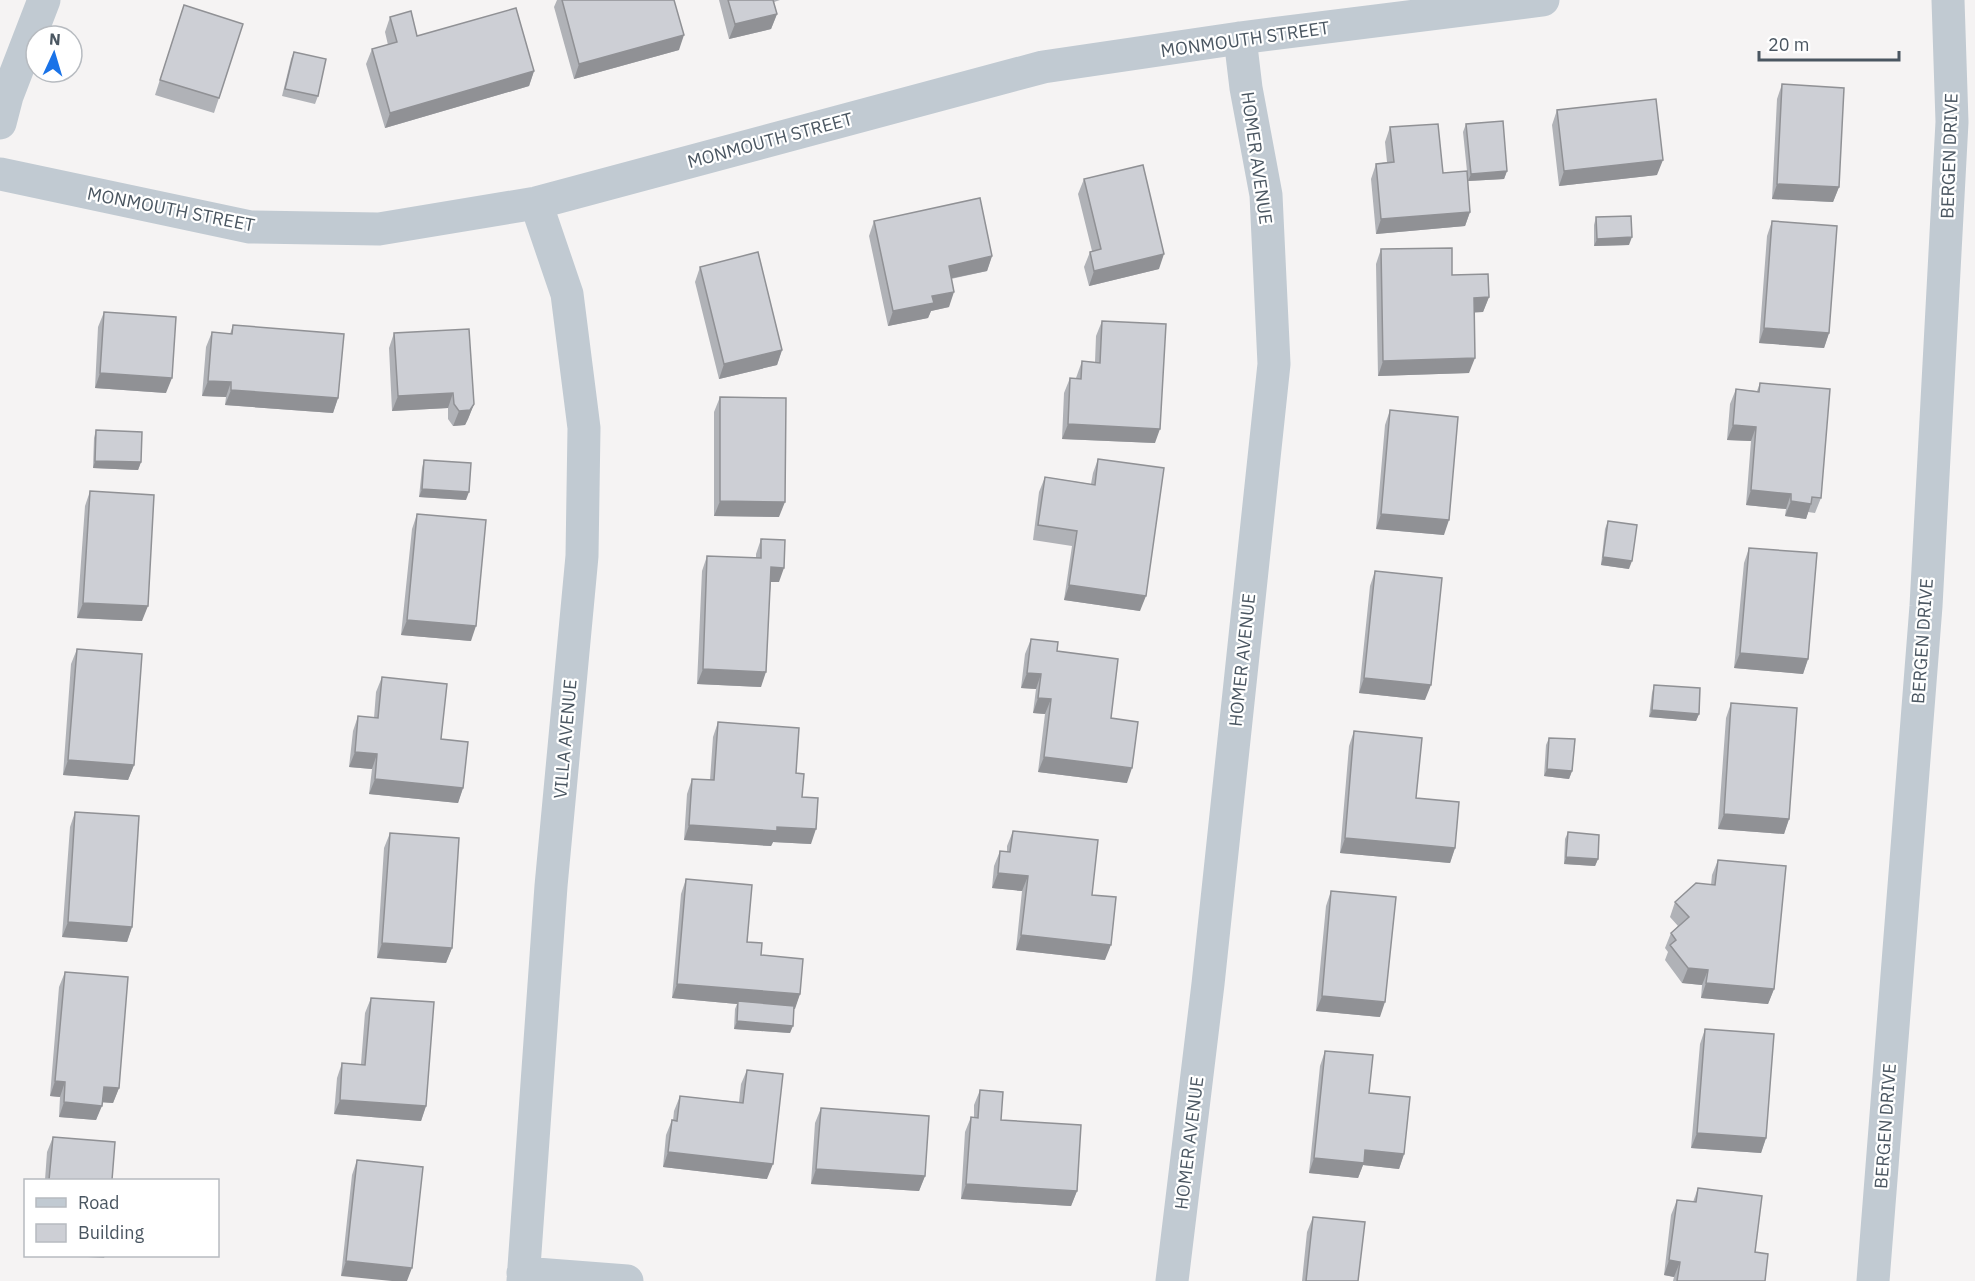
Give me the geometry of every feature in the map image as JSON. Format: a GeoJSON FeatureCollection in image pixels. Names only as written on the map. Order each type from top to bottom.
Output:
{"type":"FeatureCollection","features":[{"type":"Feature","properties":{"kind":"street"},"geometry":{"type":"LineString","coordinates":[[0,123],[7,96],[44,0]]}},
{"type":"Feature","properties":{"kind":"street","name":"MONMOUTH STREET"},"geometry":{"type":"LineString","coordinates":[[0,174],[250,227],[379,229],[536,203],[1042,67],[1240,38],[1543,0]]}},
{"type":"Feature","properties":{"kind":"street","name":"BERGEN DRIVE"},"geometry":{"type":"LineString","coordinates":[[1873,1281],[1926,606],[1952,122],[1948,0]]}},
{"type":"Feature","properties":{"kind":"street","name":"HOMER AVENUE"},"geometry":{"type":"LineString","coordinates":[[1173,1281],[1209,972],[1274,364],[1266,195],[1246,88],[1240,38]]}},
{"type":"Feature","properties":{"kind":"street","name":"VILLA AVENUE"},"geometry":{"type":"LineString","coordinates":[[523,1277],[551,886],[582,556],[584,428],[567,294],[536,203]]}},
{"type":"Feature","properties":{"kind":"street"},"geometry":{"type":"LineString","coordinates":[[523,1277],[627,1281]]}},
{"type":"Feature","properties":{"kind":"building"},"geometry":{"type":"Polygon","coordinates":[[[562,0],[674,0],[684,35],[579,64],[562,0]]]}},
{"type":"Feature","properties":{"kind":"building"},"geometry":{"type":"Polygon","coordinates":[[[728,0],[773,0],[777,14],[735,24],[728,0]]]}},
{"type":"Feature","properties":{"kind":"building"},"geometry":{"type":"Polygon","coordinates":[[[184,5],[243,24],[219,98],[160,80],[184,5]]]}},
{"type":"Feature","properties":{"kind":"building"},"geometry":{"type":"Polygon","coordinates":[[[516,8],[534,71],[390,113],[372,49],[397,42],[390,17],[411,11],[417,36],[516,8]]]}},
{"type":"Feature","properties":{"kind":"building"},"geometry":{"type":"Polygon","coordinates":[[[294,52],[326,59],[318,96],[285,89],[294,52]]]}},
{"type":"Feature","properties":{"kind":"building"},"geometry":{"type":"Polygon","coordinates":[[[1782,84],[1844,88],[1839,187],[1777,184],[1782,84]]]}},
{"type":"Feature","properties":{"kind":"building"},"geometry":{"type":"Polygon","coordinates":[[[1656,99],[1663,160],[1564,171],[1557,110],[1656,99]]]}},
{"type":"Feature","properties":{"kind":"building"},"geometry":{"type":"Polygon","coordinates":[[[1503,121],[1507,171],[1471,174],[1466,124],[1503,121]]]}},
{"type":"Feature","properties":{"kind":"building"},"geometry":{"type":"Polygon","coordinates":[[[1438,124],[1443,173],[1467,171],[1470,212],[1381,219],[1376,164],[1394,162],[1390,127],[1438,124]]]}},
{"type":"Feature","properties":{"kind":"building"},"geometry":{"type":"Polygon","coordinates":[[[1143,165],[1164,254],[1094,271],[1090,252],[1101,249],[1084,179],[1143,165]]]}},
{"type":"Feature","properties":{"kind":"building"},"geometry":{"type":"Polygon","coordinates":[[[980,198],[992,256],[949,266],[954,292],[932,296],[934,303],[893,311],[874,221],[980,198]]]}},
{"type":"Feature","properties":{"kind":"building"},"geometry":{"type":"Polygon","coordinates":[[[1631,216],[1632,237],[1597,239],[1596,217],[1631,216]]]}},
{"type":"Feature","properties":{"kind":"building"},"geometry":{"type":"Polygon","coordinates":[[[1772,221],[1837,226],[1829,333],[1764,328],[1772,221]]]}},
{"type":"Feature","properties":{"kind":"building"},"geometry":{"type":"Polygon","coordinates":[[[1452,248],[1452,275],[1488,274],[1489,297],[1474,298],[1475,358],[1383,361],[1381,249],[1452,248]]]}},
{"type":"Feature","properties":{"kind":"building"},"geometry":{"type":"Polygon","coordinates":[[[758,252],[782,350],[724,364],[700,267],[758,252]]]}},
{"type":"Feature","properties":{"kind":"building"},"geometry":{"type":"Polygon","coordinates":[[[104,312],[176,317],[172,378],[100,373],[104,312]]]}},
{"type":"Feature","properties":{"kind":"building"},"geometry":{"type":"Polygon","coordinates":[[[1102,321],[1166,324],[1160,429],[1068,424],[1070,378],[1081,379],[1082,361],[1100,363],[1102,321]]]}},
{"type":"Feature","properties":{"kind":"building"},"geometry":{"type":"Polygon","coordinates":[[[233,325],[344,334],[338,398],[231,390],[231,382],[208,381],[212,332],[232,334],[233,325]]]}},
{"type":"Feature","properties":{"kind":"building"},"geometry":{"type":"Polygon","coordinates":[[[469,329],[474,404],[470,410],[459,411],[454,404],[453,393],[398,396],[394,333],[469,329]]]}},
{"type":"Feature","properties":{"kind":"building"},"geometry":{"type":"Polygon","coordinates":[[[1760,383],[1830,389],[1821,498],[1812,497],[1811,504],[1791,501],[1791,494],[1751,490],[1756,427],[1733,425],[1736,389],[1759,392],[1760,383]]]}},
{"type":"Feature","properties":{"kind":"building"},"geometry":{"type":"Polygon","coordinates":[[[720,397],[786,398],[785,502],[720,501],[720,397]]]}},
{"type":"Feature","properties":{"kind":"building"},"geometry":{"type":"Polygon","coordinates":[[[1390,410],[1458,417],[1449,520],[1381,514],[1390,410]]]}},
{"type":"Feature","properties":{"kind":"building"},"geometry":{"type":"Polygon","coordinates":[[[96,430],[142,432],[141,462],[95,461],[96,430]]]}},
{"type":"Feature","properties":{"kind":"building"},"geometry":{"type":"Polygon","coordinates":[[[1098,459],[1164,468],[1146,596],[1069,585],[1077,531],[1038,525],[1045,477],[1095,485],[1098,459]]]}},
{"type":"Feature","properties":{"kind":"building"},"geometry":{"type":"Polygon","coordinates":[[[424,460],[471,463],[469,492],[422,489],[424,460]]]}},
{"type":"Feature","properties":{"kind":"building"},"geometry":{"type":"Polygon","coordinates":[[[90,491],[154,495],[148,606],[83,603],[90,491]]]}},
{"type":"Feature","properties":{"kind":"building"},"geometry":{"type":"Polygon","coordinates":[[[417,514],[486,520],[476,626],[407,620],[417,514]]]}},
{"type":"Feature","properties":{"kind":"building"},"geometry":{"type":"Polygon","coordinates":[[[1608,521],[1637,525],[1632,561],[1603,557],[1608,521]]]}},
{"type":"Feature","properties":{"kind":"building"},"geometry":{"type":"Polygon","coordinates":[[[761,539],[785,540],[784,568],[771,567],[766,672],[703,669],[707,556],[761,558],[761,539]]]}},
{"type":"Feature","properties":{"kind":"building"},"geometry":{"type":"Polygon","coordinates":[[[1749,548],[1817,553],[1808,659],[1740,653],[1749,548]]]}},
{"type":"Feature","properties":{"kind":"building"},"geometry":{"type":"Polygon","coordinates":[[[1375,571],[1442,578],[1431,685],[1364,678],[1375,571]]]}},
{"type":"Feature","properties":{"kind":"building"},"geometry":{"type":"Polygon","coordinates":[[[1031,639],[1058,642],[1057,651],[1118,659],[1111,718],[1138,722],[1132,768],[1044,757],[1051,699],[1038,698],[1041,674],[1027,673],[1031,639]]]}},
{"type":"Feature","properties":{"kind":"building"},"geometry":{"type":"Polygon","coordinates":[[[77,649],[142,654],[134,765],[68,760],[77,649]]]}},
{"type":"Feature","properties":{"kind":"building"},"geometry":{"type":"Polygon","coordinates":[[[382,677],[447,684],[441,739],[468,742],[463,788],[375,779],[377,754],[355,752],[358,716],[378,718],[382,677]]]}},
{"type":"Feature","properties":{"kind":"building"},"geometry":{"type":"Polygon","coordinates":[[[1654,685],[1700,688],[1699,714],[1652,710],[1654,685]]]}},
{"type":"Feature","properties":{"kind":"building"},"geometry":{"type":"Polygon","coordinates":[[[1731,703],[1797,708],[1789,819],[1724,814],[1731,703]]]}},
{"type":"Feature","properties":{"kind":"building"},"geometry":{"type":"Polygon","coordinates":[[[718,722],[799,728],[796,773],[804,774],[802,797],[818,798],[816,829],[777,827],[777,831],[689,825],[692,779],[714,780],[718,722]]]}},
{"type":"Feature","properties":{"kind":"building"},"geometry":{"type":"Polygon","coordinates":[[[1354,731],[1422,738],[1416,798],[1459,802],[1455,848],[1345,838],[1354,731]]]}},
{"type":"Feature","properties":{"kind":"building"},"geometry":{"type":"Polygon","coordinates":[[[1549,738],[1575,739],[1572,771],[1547,769],[1549,738]]]}},
{"type":"Feature","properties":{"kind":"building"},"geometry":{"type":"Polygon","coordinates":[[[75,812],[139,816],[132,927],[68,922],[75,812]]]}},
{"type":"Feature","properties":{"kind":"building"},"geometry":{"type":"Polygon","coordinates":[[[1013,831],[1098,840],[1092,895],[1116,897],[1111,945],[1021,935],[1028,876],[998,873],[1000,851],[1010,852],[1013,831]]]}},
{"type":"Feature","properties":{"kind":"building"},"geometry":{"type":"Polygon","coordinates":[[[1568,832],[1599,835],[1598,859],[1566,857],[1568,832]]]}},
{"type":"Feature","properties":{"kind":"building"},"geometry":{"type":"Polygon","coordinates":[[[390,833],[459,838],[452,948],[382,943],[390,833]]]}},
{"type":"Feature","properties":{"kind":"building"},"geometry":{"type":"Polygon","coordinates":[[[1718,860],[1786,866],[1774,989],[1706,983],[1708,970],[1688,968],[1670,945],[1676,940],[1671,933],[1689,917],[1675,902],[1696,883],[1715,885],[1718,860]]]}},
{"type":"Feature","properties":{"kind":"building"},"geometry":{"type":"Polygon","coordinates":[[[686,879],[752,885],[747,942],[762,943],[761,955],[803,959],[800,994],[677,984],[686,879]]]}},
{"type":"Feature","properties":{"kind":"building"},"geometry":{"type":"Polygon","coordinates":[[[1331,891],[1396,897],[1385,1002],[1322,996],[1331,891]]]}},
{"type":"Feature","properties":{"kind":"building"},"geometry":{"type":"Polygon","coordinates":[[[65,972],[128,977],[119,1088],[104,1087],[102,1106],[64,1102],[65,1082],[55,1081],[65,972]]]}},
{"type":"Feature","properties":{"kind":"building"},"geometry":{"type":"Polygon","coordinates":[[[371,998],[434,1002],[426,1106],[340,1100],[342,1063],[365,1065],[371,998]]]}},
{"type":"Feature","properties":{"kind":"building"},"geometry":{"type":"Polygon","coordinates":[[[738,1001],[794,1006],[793,1026],[737,1021],[738,1001]]]}},
{"type":"Feature","properties":{"kind":"building"},"geometry":{"type":"Polygon","coordinates":[[[1705,1029],[1774,1034],[1766,1138],[1697,1133],[1705,1029]]]}},
{"type":"Feature","properties":{"kind":"building"},"geometry":{"type":"Polygon","coordinates":[[[1325,1051],[1373,1055],[1369,1093],[1410,1097],[1404,1154],[1365,1150],[1364,1163],[1314,1158],[1325,1051]]]}},
{"type":"Feature","properties":{"kind":"building"},"geometry":{"type":"Polygon","coordinates":[[[747,1070],[783,1074],[773,1164],[668,1152],[672,1120],[677,1121],[680,1096],[743,1103],[747,1070]]]}},
{"type":"Feature","properties":{"kind":"building"},"geometry":{"type":"Polygon","coordinates":[[[980,1090],[1003,1092],[1001,1120],[1081,1125],[1077,1191],[966,1184],[971,1117],[978,1118],[980,1090]]]}},
{"type":"Feature","properties":{"kind":"building"},"geometry":{"type":"Polygon","coordinates":[[[821,1108],[929,1116],[925,1176],[816,1169],[821,1108]]]}},
{"type":"Feature","properties":{"kind":"building"},"geometry":{"type":"Polygon","coordinates":[[[53,1137],[115,1142],[112,1179],[49,1179],[53,1137]]]}},
{"type":"Feature","properties":{"kind":"building"},"geometry":{"type":"Polygon","coordinates":[[[357,1160],[423,1167],[412,1268],[346,1261],[357,1160]]]}},
{"type":"Feature","properties":{"kind":"building"},"geometry":{"type":"Polygon","coordinates":[[[1698,1188],[1762,1196],[1755,1252],[1768,1254],[1765,1281],[1677,1281],[1680,1262],[1669,1260],[1677,1200],[1696,1202],[1698,1188]]]}},
{"type":"Feature","properties":{"kind":"building"},"geometry":{"type":"Polygon","coordinates":[[[1313,1217],[1365,1222],[1358,1281],[1306,1281],[1313,1217]]]}}]}
